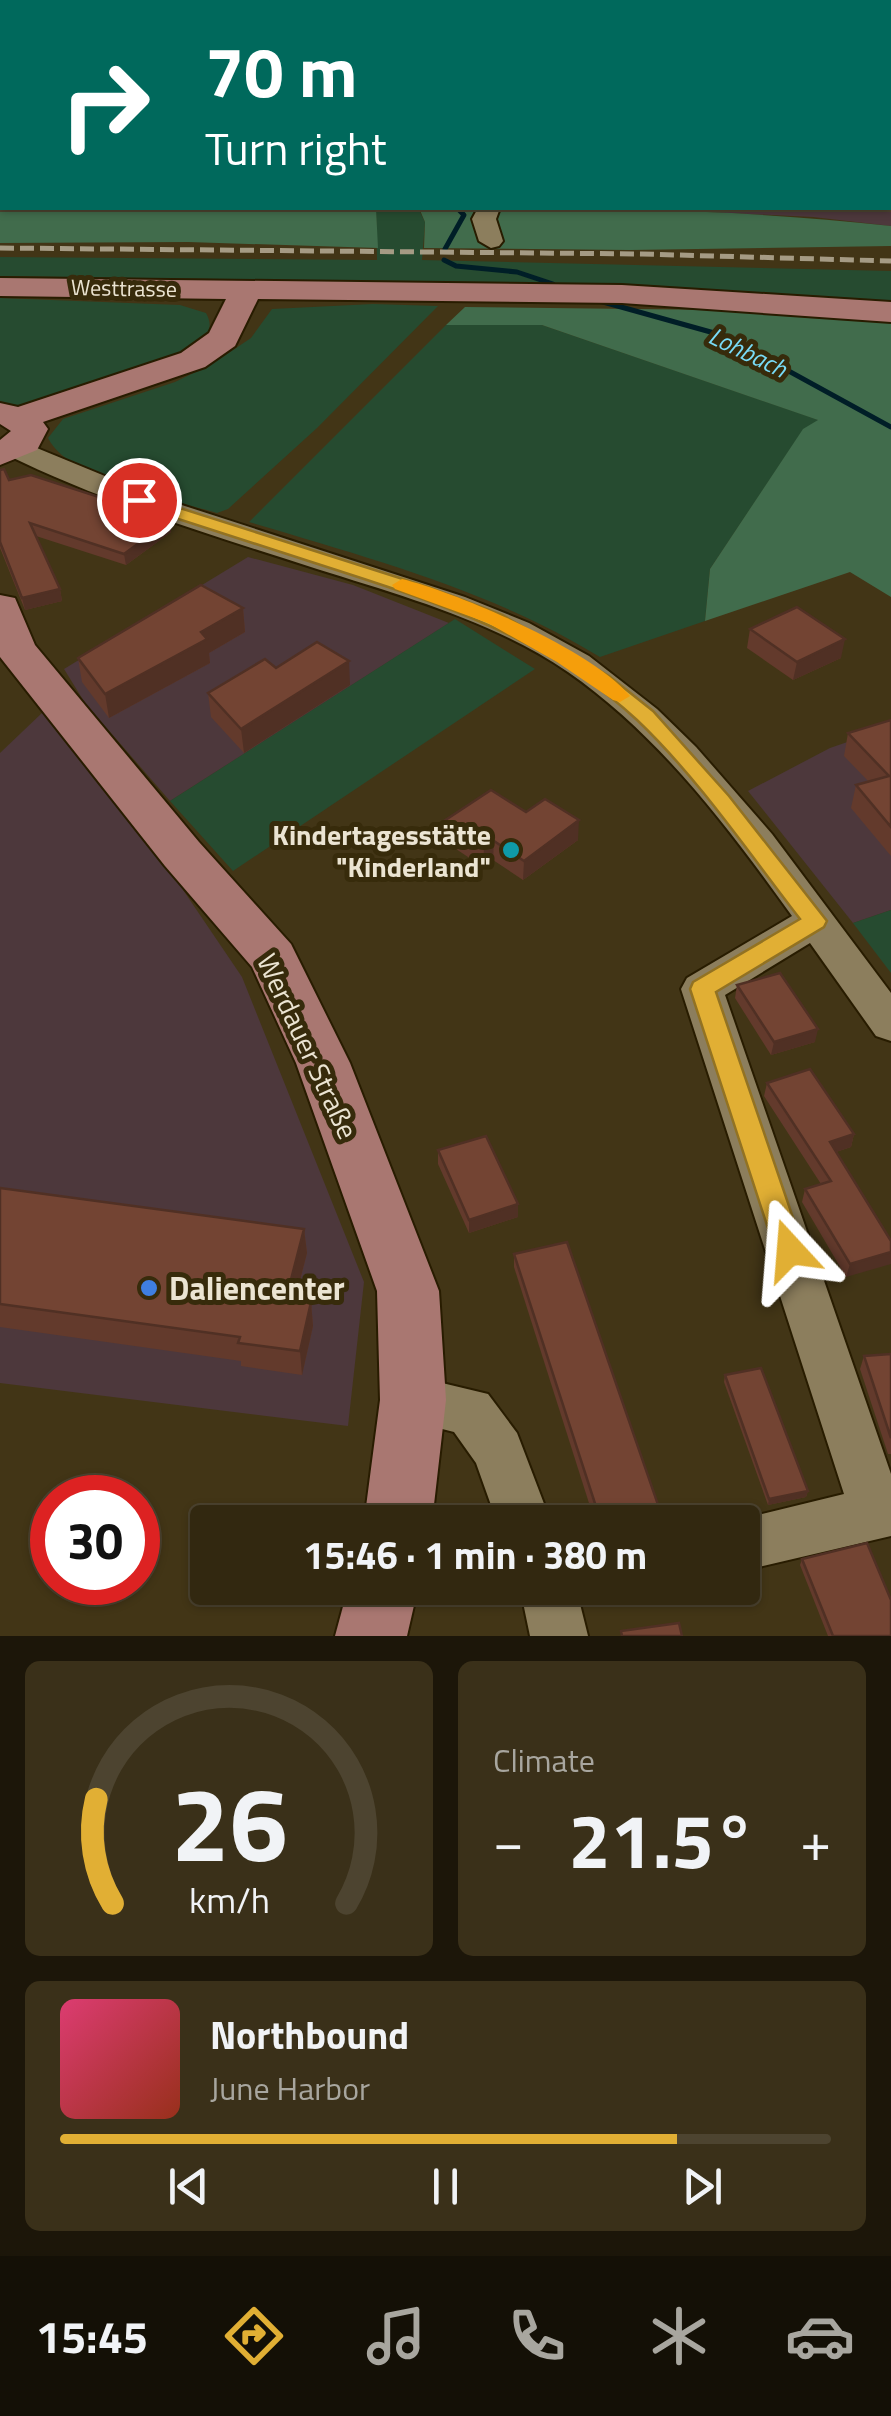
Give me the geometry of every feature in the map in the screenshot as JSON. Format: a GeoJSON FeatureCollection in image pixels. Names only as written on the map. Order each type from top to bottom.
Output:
{"type":"FeatureCollection","features":[{"type":"Feature","properties":{"kind":"main road","name":"Westtrasse"},"geometry":{"type":"LineString","coordinates":[[0,287],[162,289],[206,303],[241,305]]}},
{"type":"Feature","properties":{"kind":"main road"},"geometry":{"type":"LineString","coordinates":[[9,433],[193,360],[223,339],[241,305],[295,290],[622,294],[891,312]]}},
{"type":"Feature","properties":{"kind":"main road","name":"Werdauer Straße"},"geometry":{"type":"LineString","coordinates":[[8,628],[182,854],[274,957],[322,1062],[408,1291],[413,1400],[400,1505]]}},
{"type":"Feature","properties":{"kind":"main road"},"geometry":{"type":"LineString","coordinates":[[372,1636],[379,1605]]}},
{"type":"Feature","properties":{"kind":"street"},"geometry":{"type":"LineString","coordinates":[[488,210],[484,219],[491,240]]}},
{"type":"Feature","properties":{"kind":"street"},"geometry":{"type":"LineString","coordinates":[[9,433],[74,478],[495,619],[602,680],[645,716],[721,801],[891,1025]]}},
{"type":"Feature","properties":{"kind":"street"},"geometry":{"type":"LineString","coordinates":[[760,1540],[884,1511],[702,989],[815,921]]}},
{"type":"Feature","properties":{"kind":"street"},"geometry":{"type":"LineString","coordinates":[[413,1400],[470,1411],[498,1450],[518,1505]]}},
{"type":"Feature","properties":{"kind":"shaded area"},"geometry":{"type":"Polygon","coordinates":[[[668,210],[891,210],[891,226],[813,217],[668,210]]]}},
{"type":"Feature","properties":{"kind":"shaded area"},"geometry":{"type":"Polygon","coordinates":[[[248,557],[353,585],[449,623],[170,801],[85,703],[64,669],[248,557]]]}},
{"type":"Feature","properties":{"kind":"shaded area"},"geometry":{"type":"Polygon","coordinates":[[[43,712],[137,822],[242,977],[364,1282],[348,1426],[0,1383],[0,753],[43,712]]]}},
{"type":"Feature","properties":{"kind":"shaded area"},"geometry":{"type":"Polygon","coordinates":[[[891,727],[891,910],[853,923],[748,791],[830,748],[891,727]]]}},
{"type":"Feature","properties":{"kind":"green space"},"geometry":{"type":"Polygon","coordinates":[[[0,210],[376,210],[378,248],[188,242],[0,243],[0,210]]]}},
{"type":"Feature","properties":{"kind":"green space"},"geometry":{"type":"Polygon","coordinates":[[[376,210],[419,210],[425,222],[422,260],[891,271],[891,305],[748,292],[522,283],[0,276],[0,257],[377,260],[376,210]]]}},
{"type":"Feature","properties":{"kind":"green space"},"geometry":{"type":"Polygon","coordinates":[[[420,210],[655,210],[773,216],[891,226],[891,246],[424,248],[425,222],[420,210]]]}},
{"type":"Feature","properties":{"kind":"green space"},"geometry":{"type":"Polygon","coordinates":[[[0,298],[180,305],[206,313],[210,325],[204,338],[191,350],[21,406],[0,405],[0,298]]]}},
{"type":"Feature","properties":{"kind":"green space"},"geometry":{"type":"Polygon","coordinates":[[[373,304],[438,306],[317,428],[228,509],[217,513],[99,477],[60,453],[48,438],[63,419],[175,382],[212,364],[251,338],[272,309],[373,304]]]}},
{"type":"Feature","properties":{"kind":"green space"},"geometry":{"type":"Polygon","coordinates":[[[465,307],[720,310],[891,323],[891,597],[850,572],[705,621],[710,569],[803,429],[818,420],[542,325],[446,325],[465,307]]]}},
{"type":"Feature","properties":{"kind":"green space"},"geometry":{"type":"Polygon","coordinates":[[[446,325],[542,325],[819,420],[803,430],[710,569],[705,621],[600,657],[474,595],[249,522],[446,325]]]}},
{"type":"Feature","properties":{"kind":"green space"},"geometry":{"type":"Polygon","coordinates":[[[455,619],[535,669],[233,871],[170,801],[455,619]]]}},
{"type":"Feature","properties":{"kind":"green space"},"geometry":{"type":"Polygon","coordinates":[[[891,910],[891,973],[853,923],[891,910]]]}},
{"type":"Feature","properties":{"kind":"building"},"geometry":{"type":"Polygon","coordinates":[[[4,469],[9,480],[31,475],[170,520],[124,554],[30,523],[60,589],[22,598],[0,542],[0,470],[4,469]]]}},
{"type":"Feature","properties":{"kind":"building"},"geometry":{"type":"Polygon","coordinates":[[[201,585],[243,608],[201,632],[207,639],[105,694],[78,658],[201,585]]]}},
{"type":"Feature","properties":{"kind":"building"},"geometry":{"type":"Polygon","coordinates":[[[797,607],[845,639],[797,662],[750,629],[797,607]]]}},
{"type":"Feature","properties":{"kind":"building"},"geometry":{"type":"Polygon","coordinates":[[[317,642],[349,661],[241,729],[208,693],[265,659],[276,668],[317,642]]]}},
{"type":"Feature","properties":{"kind":"building"},"geometry":{"type":"Polygon","coordinates":[[[891,720],[891,827],[856,785],[889,776],[848,733],[891,720]]]}},
{"type":"Feature","properties":{"kind":"building"},"geometry":{"type":"Polygon","coordinates":[[[491,790],[526,812],[545,799],[579,820],[524,861],[494,841],[484,848],[444,821],[491,790]]]}},
{"type":"Feature","properties":{"kind":"building"},"geometry":{"type":"Polygon","coordinates":[[[780,973],[818,1029],[774,1042],[737,985],[780,973]]]}},
{"type":"Feature","properties":{"kind":"building"},"geometry":{"type":"Polygon","coordinates":[[[810,1069],[854,1134],[830,1142],[891,1241],[891,1252],[850,1264],[805,1189],[831,1181],[767,1083],[810,1069]]]}},
{"type":"Feature","properties":{"kind":"building"},"geometry":{"type":"Polygon","coordinates":[[[486,1136],[518,1204],[469,1220],[438,1150],[486,1136]]]}},
{"type":"Feature","properties":{"kind":"building","name":"Daliencenter"},"geometry":{"type":"Polygon","coordinates":[[[0,1188],[304,1229],[286,1299],[311,1302],[300,1351],[238,1343],[240,1337],[0,1304],[0,1188]]]}},
{"type":"Feature","properties":{"kind":"building"},"geometry":{"type":"Polygon","coordinates":[[[567,1242],[658,1505],[595,1505],[514,1254],[567,1242]]]}},
{"type":"Feature","properties":{"kind":"building"},"geometry":{"type":"Polygon","coordinates":[[[891,1354],[891,1438],[864,1356],[891,1354]]]}},
{"type":"Feature","properties":{"kind":"building"},"geometry":{"type":"Polygon","coordinates":[[[761,1368],[808,1491],[769,1499],[725,1375],[761,1368]]]}},
{"type":"Feature","properties":{"kind":"building"},"geometry":{"type":"Polygon","coordinates":[[[867,1543],[891,1600],[891,1636],[833,1636],[802,1559],[867,1543]]]}},
{"type":"Feature","properties":{"kind":"building"},"geometry":{"type":"Polygon","coordinates":[[[679,1623],[682,1636],[622,1636],[621,1631],[679,1623]]]}},
{"type":"Feature","properties":{"kind":"waterway","name":"Lohbach"},"geometry":{"type":"LineString","coordinates":[[445,249],[464,215],[459,210]]}},
{"type":"Feature","properties":{"kind":"waterway","name":"Lohbach"},"geometry":{"type":"LineString","coordinates":[[444,260],[456,266],[517,272],[553,284]]}},
{"type":"Feature","properties":{"kind":"waterway","name":"Lohbach"},"geometry":{"type":"LineString","coordinates":[[596,300],[725,336],[891,427]]}},
{"type":"Feature","properties":{"kind":"railway"},"geometry":{"type":"LineString","coordinates":[[0,248],[642,254],[891,261]]}},
{"type":"Feature","properties":{"kind":"slow traffic"},"geometry":{"type":"LineString","coordinates":[[402,585],[495,619],[602,680],[620,696]]}},
{"type":"Feature","properties":{"kind":"place","name":"Kindertagesstätte \"Kinderland\""},"geometry":{"type":"Point","coordinates":[511,850]}},
{"type":"Feature","properties":{"kind":"place","name":"Daliencenter"},"geometry":{"type":"Point","coordinates":[149,1288]}},
{"type":"Feature","properties":{"kind":"route"},"geometry":{"type":"LineString","coordinates":[[139,500],[421,591],[495,619],[602,680],[645,716],[721,801],[815,921],[702,989],[790,1250]]}}]}
